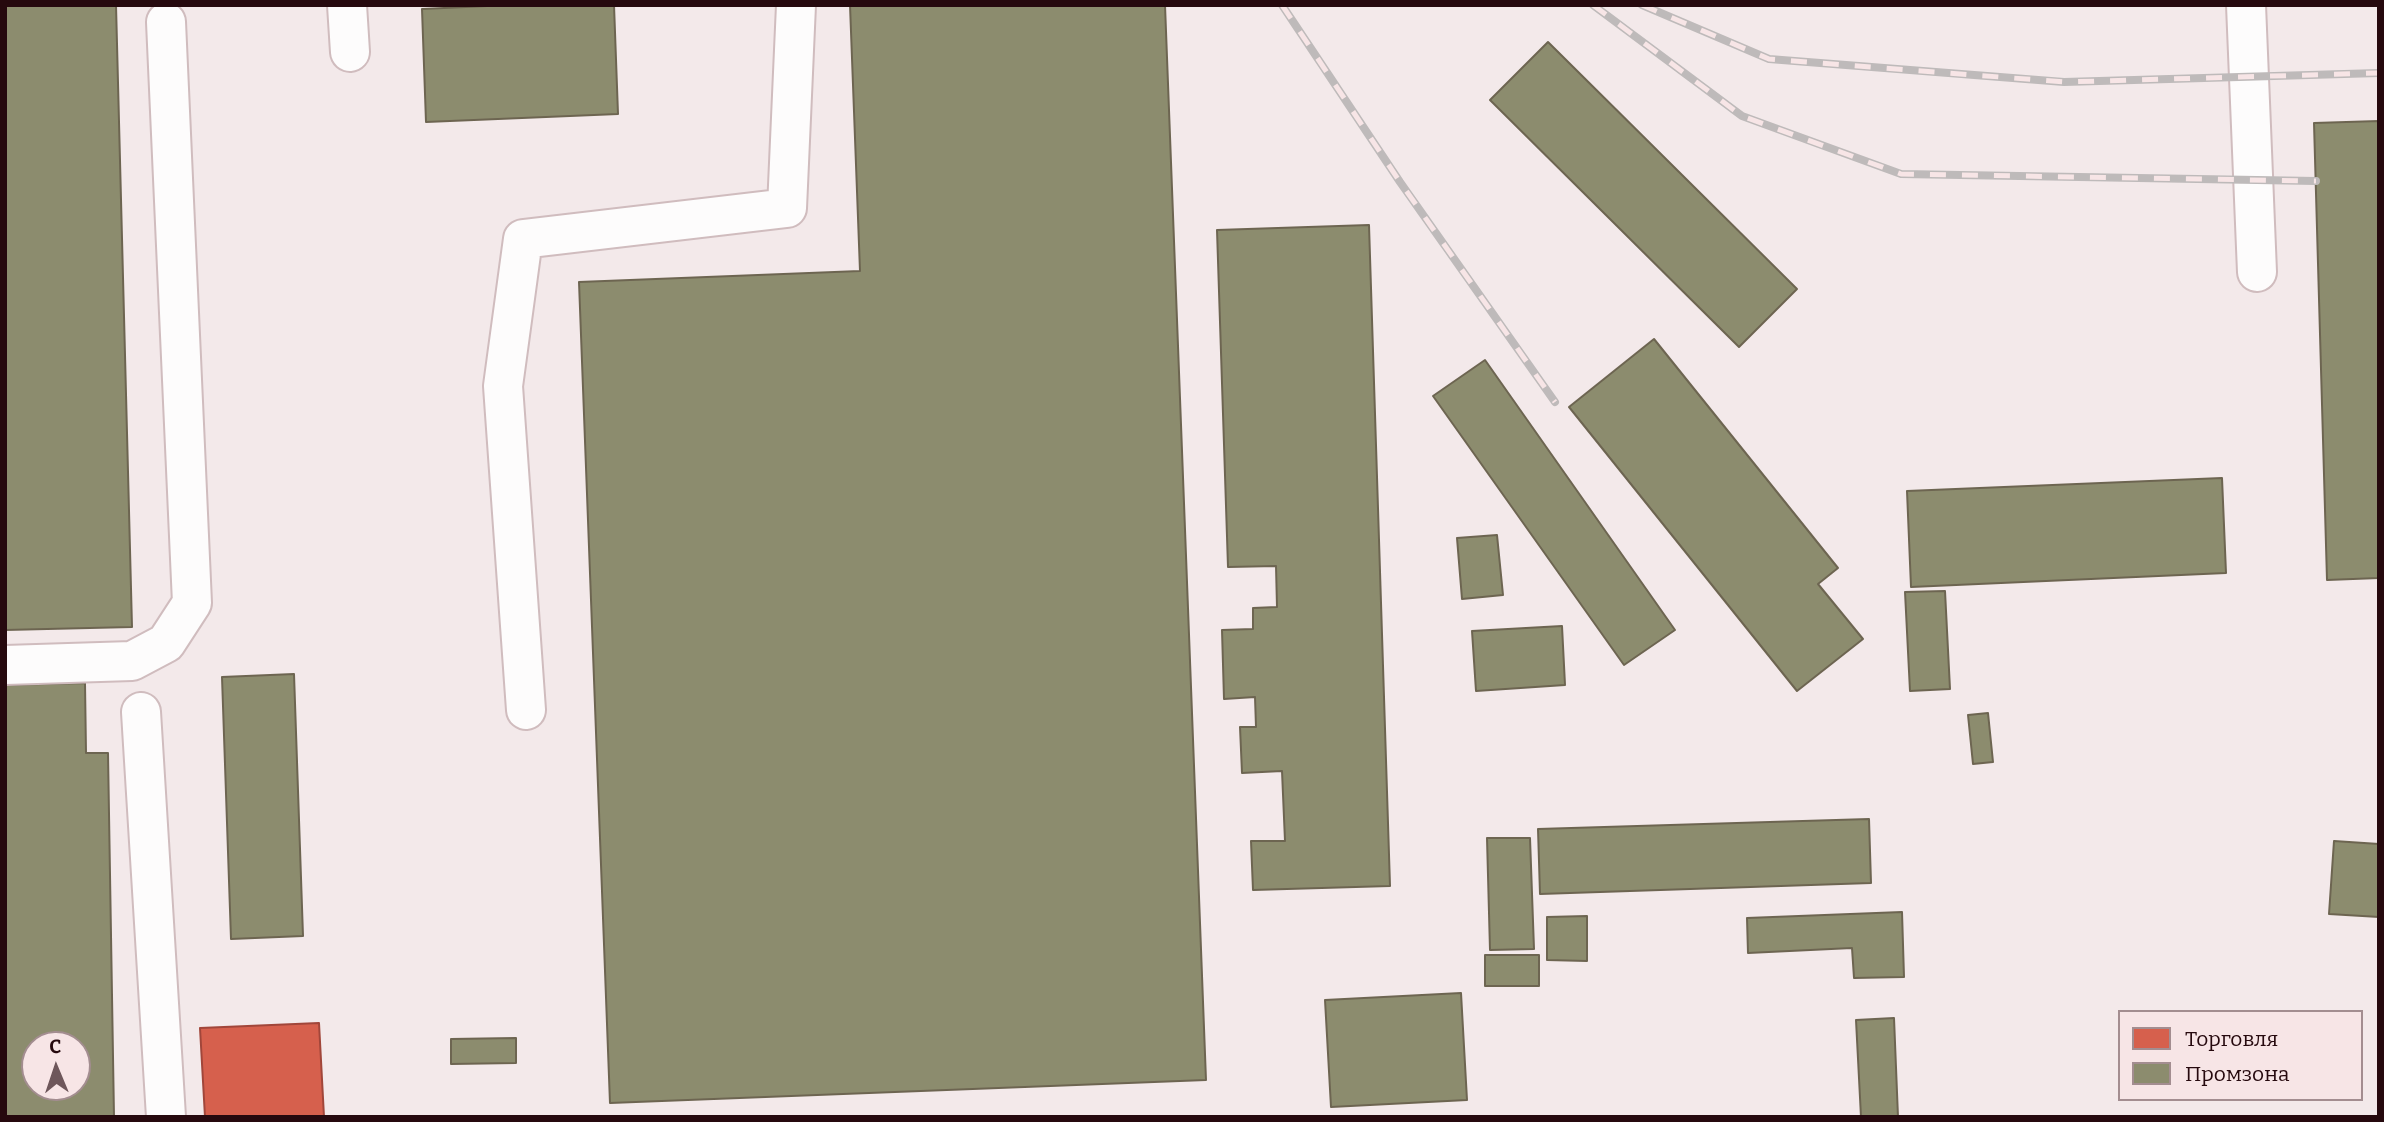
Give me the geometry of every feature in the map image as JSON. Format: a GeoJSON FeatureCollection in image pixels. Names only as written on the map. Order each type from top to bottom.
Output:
{"type":"FeatureCollection","features":[{"type":"Feature","properties":{"kind":"lane"},"geometry":{"type":"LineString","coordinates":[[347,5],[350,52]]}},
{"type":"Feature","properties":{"kind":"lane"},"geometry":{"type":"LineString","coordinates":[[526,710],[503,386],[523,239],[787,208],[796,5]]}},
{"type":"Feature","properties":{"kind":"lane"},"geometry":{"type":"LineString","coordinates":[[2246,5],[2257,272]]}},
{"type":"Feature","properties":{"kind":"lane"},"geometry":{"type":"LineString","coordinates":[[5,665],[132,661],[166,643],[192,603],[166,22]]}},
{"type":"Feature","properties":{"kind":"lane"},"geometry":{"type":"LineString","coordinates":[[141,712],[166,1117]]}},
{"type":"Feature","properties":{"kind":"building: Торговля"},"geometry":{"type":"Polygon","coordinates":[[[319,1023],[324,1117],[205,1117],[200,1028],[319,1023]]]}},
{"type":"Feature","properties":{"kind":"building: Промзона"},"geometry":{"type":"Polygon","coordinates":[[[5,5],[116,5],[132,627],[5,630],[5,5]]]}},
{"type":"Feature","properties":{"kind":"building: Промзона"},"geometry":{"type":"Polygon","coordinates":[[[509,5],[614,5],[618,114],[426,122],[422,9],[509,5]]]}},
{"type":"Feature","properties":{"kind":"building: Промзона"},"geometry":{"type":"Polygon","coordinates":[[[850,5],[1165,5],[1206,1080],[610,1103],[579,282],[860,271],[850,5]]]}},
{"type":"Feature","properties":{"kind":"building: Промзона"},"geometry":{"type":"Polygon","coordinates":[[[1548,42],[1797,289],[1739,347],[1490,100],[1548,42]]]}},
{"type":"Feature","properties":{"kind":"building: Промзона"},"geometry":{"type":"Polygon","coordinates":[[[2379,121],[2379,578],[2327,580],[2314,123],[2379,121]]]}},
{"type":"Feature","properties":{"kind":"building: Промзона"},"geometry":{"type":"Polygon","coordinates":[[[1369,225],[1390,886],[1253,890],[1251,841],[1285,841],[1282,771],[1242,773],[1240,727],[1256,727],[1255,697],[1224,699],[1222,630],[1253,629],[1253,608],[1277,607],[1276,566],[1228,567],[1217,230],[1369,225]]]}},
{"type":"Feature","properties":{"kind":"building: Промзона"},"geometry":{"type":"Polygon","coordinates":[[[1654,339],[1838,568],[1818,584],[1863,639],[1797,691],[1569,407],[1654,339]]]}},
{"type":"Feature","properties":{"kind":"building: Промзона"},"geometry":{"type":"Polygon","coordinates":[[[1485,360],[1675,630],[1624,665],[1433,396],[1485,360]]]}},
{"type":"Feature","properties":{"kind":"building: Промзона"},"geometry":{"type":"Polygon","coordinates":[[[2222,478],[2226,573],[1911,587],[1907,491],[2222,478]]]}},
{"type":"Feature","properties":{"kind":"building: Промзона"},"geometry":{"type":"Polygon","coordinates":[[[1497,535],[1503,595],[1462,599],[1457,538],[1497,535]]]}},
{"type":"Feature","properties":{"kind":"building: Промзона"},"geometry":{"type":"Polygon","coordinates":[[[1945,591],[1950,689],[1910,691],[1905,592],[1945,591]]]}},
{"type":"Feature","properties":{"kind":"building: Промзона"},"geometry":{"type":"Polygon","coordinates":[[[1562,626],[1565,685],[1476,691],[1472,631],[1562,626]]]}},
{"type":"Feature","properties":{"kind":"building: Промзона"},"geometry":{"type":"Polygon","coordinates":[[[294,674],[303,936],[231,939],[222,677],[294,674]]]}},
{"type":"Feature","properties":{"kind":"building: Промзона"},"geometry":{"type":"Polygon","coordinates":[[[85,683],[86,753],[108,753],[114,1117],[5,1117],[5,685],[85,683]]]}},
{"type":"Feature","properties":{"kind":"building: Промзона"},"geometry":{"type":"Polygon","coordinates":[[[1988,713],[1993,762],[1973,764],[1968,715],[1988,713]]]}},
{"type":"Feature","properties":{"kind":"building: Промзона"},"geometry":{"type":"Polygon","coordinates":[[[1869,819],[1871,883],[1540,894],[1538,829],[1869,819]]]}},
{"type":"Feature","properties":{"kind":"building: Промзона"},"geometry":{"type":"Polygon","coordinates":[[[1487,838],[1530,838],[1534,949],[1490,950],[1487,838]]]}},
{"type":"Feature","properties":{"kind":"building: Промзона"},"geometry":{"type":"Polygon","coordinates":[[[2334,841],[2379,844],[2379,917],[2329,914],[2334,841]]]}},
{"type":"Feature","properties":{"kind":"building: Промзона"},"geometry":{"type":"Polygon","coordinates":[[[1902,912],[1904,977],[1854,978],[1852,948],[1748,953],[1747,918],[1902,912]]]}},
{"type":"Feature","properties":{"kind":"building: Промзона"},"geometry":{"type":"Polygon","coordinates":[[[1587,916],[1587,961],[1547,960],[1547,917],[1587,916]]]}},
{"type":"Feature","properties":{"kind":"building: Промзона"},"geometry":{"type":"Polygon","coordinates":[[[1485,955],[1539,955],[1539,986],[1485,986],[1485,955]]]}},
{"type":"Feature","properties":{"kind":"building: Промзона"},"geometry":{"type":"Polygon","coordinates":[[[1461,993],[1467,1100],[1331,1107],[1325,1000],[1461,993]]]}},
{"type":"Feature","properties":{"kind":"building: Промзона"},"geometry":{"type":"Polygon","coordinates":[[[1894,1018],[1898,1117],[1861,1117],[1856,1020],[1894,1018]]]}},
{"type":"Feature","properties":{"kind":"building: Промзона"},"geometry":{"type":"Polygon","coordinates":[[[516,1038],[516,1063],[451,1064],[451,1039],[516,1038]]]}},
{"type":"Feature","properties":{"kind":"railway"},"geometry":{"type":"LineString","coordinates":[[1282,5],[1400,182],[1555,402]]}},
{"type":"Feature","properties":{"kind":"railway"},"geometry":{"type":"LineString","coordinates":[[1593,5],[1742,116],[1901,174],[2316,181]]}},
{"type":"Feature","properties":{"kind":"railway"},"geometry":{"type":"LineString","coordinates":[[1642,5],[1769,59],[2064,82],[2379,73]]}}]}
